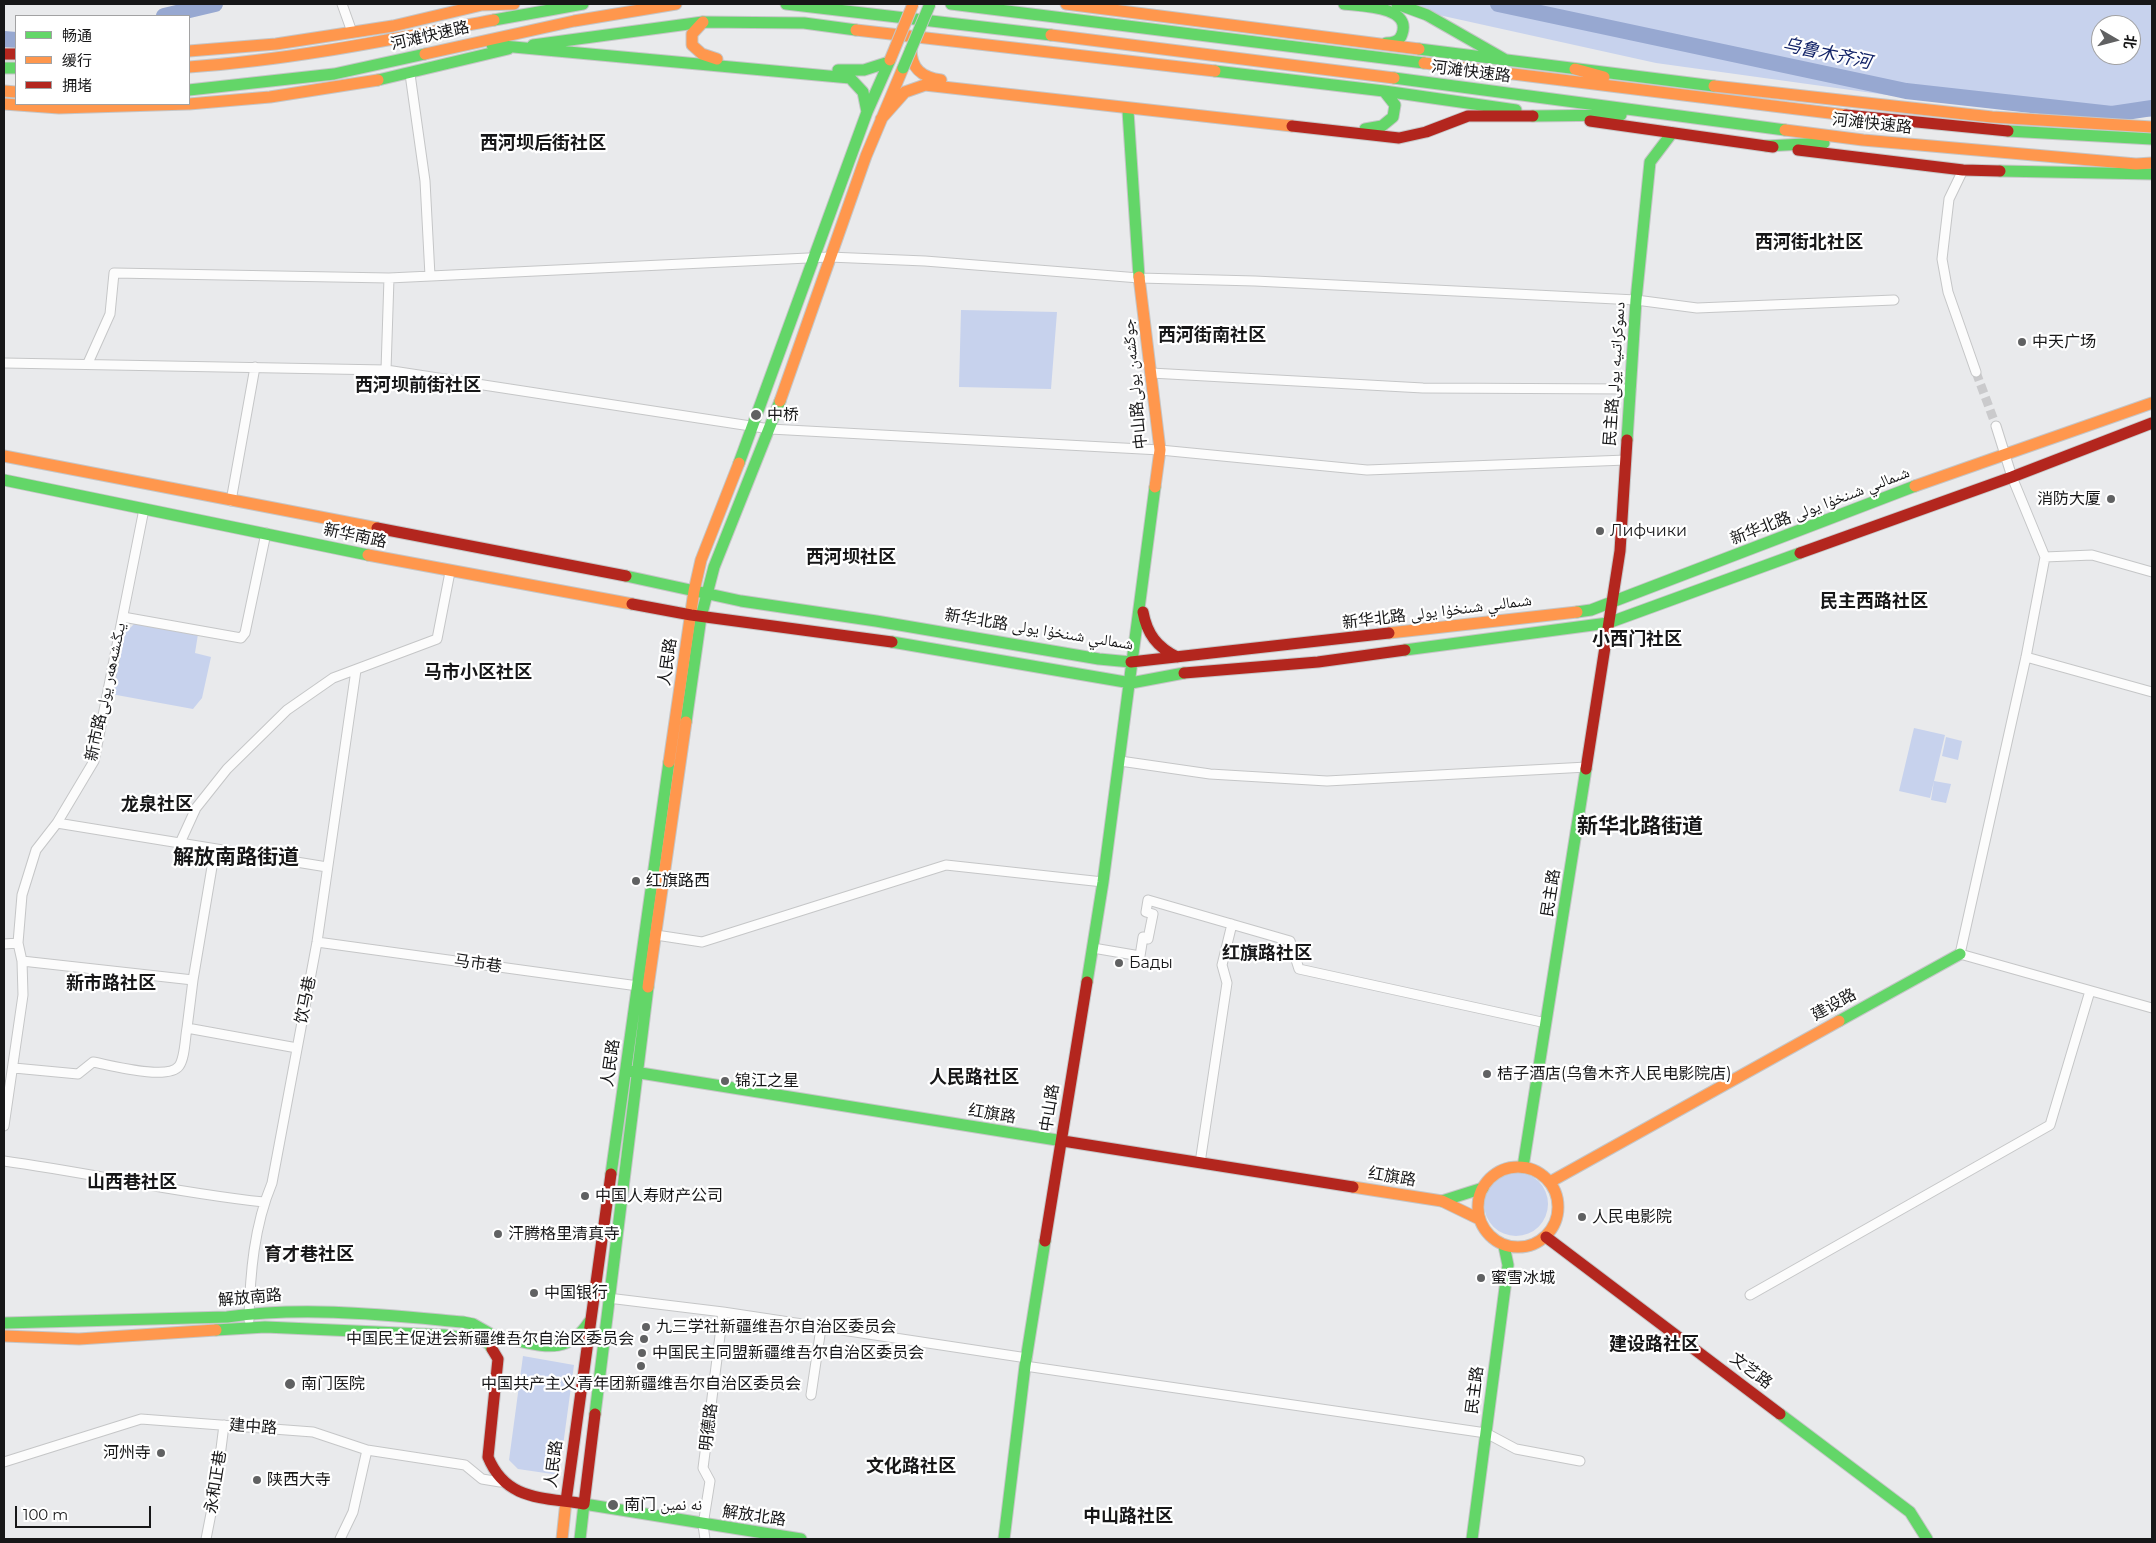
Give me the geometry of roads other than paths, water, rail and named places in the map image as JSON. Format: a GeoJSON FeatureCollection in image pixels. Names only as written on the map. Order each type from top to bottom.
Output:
{"type":"FeatureCollection","features":[{"type":"Feature","properties":{"kind":"main road"},"geometry":{"type":"LineString","coordinates":[[190,51],[276,44],[393,26],[484,4],[514,4]]}},
{"type":"Feature","properties":{"kind":"main road","name":"河滩快速路"},"geometry":{"type":"LineString","coordinates":[[190,67],[236,64],[341,48],[583,4]]}},
{"type":"Feature","properties":{"kind":"main road","name":"河滩快速路"},"geometry":{"type":"LineString","coordinates":[[190,90],[355,71],[472,43],[576,22],[606,13],[676,4]]}},
{"type":"Feature","properties":{"kind":"main road","name":"河滩快速路"},"geometry":{"type":"LineString","coordinates":[[786,4],[1207,54],[1863,140],[2064,158],[2152,163]]}},
{"type":"Feature","properties":{"kind":"main road","name":"人民路"},"geometry":{"type":"LineString","coordinates":[[562,1539],[592,1310],[631,1072],[656,935],[696,616],[694,591],[702,560],[754,426],[813,257],[867,112],[913,4]]}},
{"type":"Feature","properties":{"kind":"main road","name":"人民路"},"geometry":{"type":"LineString","coordinates":[[580,1539],[608,1298],[638,986],[696,616],[770,429],[881,119],[930,4]]}},
{"type":"Feature","properties":{"kind":"main road","name":"河滩快速路"},"geometry":{"type":"LineString","coordinates":[[951,4],[1771,107],[1997,130],[2152,138]]}},
{"type":"Feature","properties":{"kind":"main road"},"geometry":{"type":"LineString","coordinates":[[1066,4],[1897,108],[2062,124],[2152,127]]}},
{"type":"Feature","properties":{"kind":"main road"},"geometry":{"type":"LineString","coordinates":[[1344,4],[1391,11],[1400,17],[1404,27],[1400,37],[1391,43],[1386,43]]}},
{"type":"Feature","properties":{"kind":"main road"},"geometry":{"type":"LineString","coordinates":[[1397,4],[1427,15],[1504,59]]}},
{"type":"Feature","properties":{"kind":"main road"},"geometry":{"type":"LineString","coordinates":[[703,22],[694,30],[691,41],[696,52],[707,58],[857,72],[874,70],[889,61]]}},
{"type":"Feature","properties":{"kind":"main road"},"geometry":{"type":"LineString","coordinates":[[190,104],[235,102],[282,96],[410,74],[518,47],[619,31],[703,22],[804,23],[948,42],[1384,91],[1672,134],[1963,170],[2152,174]]}},
{"type":"Feature","properties":{"kind":"main road"},"geometry":{"type":"LineString","coordinates":[[472,43],[850,78],[859,84],[864,92],[867,112]]}},
{"type":"Feature","properties":{"kind":"main road"},"geometry":{"type":"LineString","coordinates":[[910,49],[912,64],[916,71],[928,79],[1366,129],[1382,128],[1392,119],[1394,113],[1393,100],[1384,91]]}},
{"type":"Feature","properties":{"kind":"main road"},"geometry":{"type":"LineString","coordinates":[[1575,69],[1664,93]]}},
{"type":"Feature","properties":{"kind":"main road"},"geometry":{"type":"LineString","coordinates":[[881,119],[905,92],[925,85],[1399,138],[1423,135],[1444,124],[1468,116],[1563,117],[1675,114]]}},
{"type":"Feature","properties":{"kind":"main road"},"geometry":{"type":"LineString","coordinates":[[18,105],[59,108],[156,105]]}},
{"type":"Feature","properties":{"kind":"main road","name":"中山路جوڭشەن يولى"},"geometry":{"type":"LineString","coordinates":[[1128,111],[1139,278],[1160,450],[1131,683]]}},
{"type":"Feature","properties":{"kind":"main road","name":"民主路دىموكراتىيە يولى"},"geometry":{"type":"LineString","coordinates":[[1608,623],[1620,551],[1636,300],[1650,162],[1672,134]]}},
{"type":"Feature","properties":{"kind":"main road"},"geometry":{"type":"LineString","coordinates":[[1766,146],[1863,140]]}},
{"type":"Feature","properties":{"kind":"main road"},"geometry":{"type":"LineString","coordinates":[[2064,158],[2138,174]]}},
{"type":"Feature","properties":{"kind":"main road","name":"新华北路 شىمالىي شىنخۇا يولى"},"geometry":{"type":"LineString","coordinates":[[694,591],[707,592],[741,601],[876,621],[1099,659],[1134,662],[1591,610],[2004,454],[2152,403]]}},
{"type":"Feature","properties":{"kind":"main road","name":"新华北路 شىمالىي شىنخۇا يولى"},"geometry":{"type":"LineString","coordinates":[[696,616],[919,646],[1131,683],[1192,672],[1318,662],[1608,623],[2012,477],[2152,423]]}},
{"type":"Feature","properties":{"kind":"main road","name":"新华南路"},"geometry":{"type":"LineString","coordinates":[[4,456],[694,591]]}},
{"type":"Feature","properties":{"kind":"main road","name":"新华南路"},"geometry":{"type":"LineString","coordinates":[[4,480],[450,572],[696,616]]}},
{"type":"Feature","properties":{"kind":"main road"},"geometry":{"type":"LineString","coordinates":[[1142,598],[1145,625],[1152,639],[1162,650],[1177,657]]}},
{"type":"Feature","properties":{"kind":"main road","name":"民主路"},"geometry":{"type":"LineString","coordinates":[[1523,1167],[1608,623]]}},
{"type":"Feature","properties":{"kind":"main road"},"geometry":{"type":"LineString","coordinates":[[1126,722],[1129,707],[1149,680]]}},
{"type":"Feature","properties":{"kind":"main road","name":"中山路"},"geometry":{"type":"LineString","coordinates":[[1004,1539],[1026,1362],[1093,948],[1131,683]]}},
{"type":"Feature","properties":{"kind":"main road","name":"建设路"},"geometry":{"type":"LineString","coordinates":[[1550,1182],[1960,954]]}},
{"type":"Feature","properties":{"kind":"main road","name":"红旗路"},"geometry":{"type":"LineString","coordinates":[[631,1072],[1442,1201]]}},
{"type":"Feature","properties":{"kind":"main road"},"geometry":{"type":"LineString","coordinates":[[1523,1167],[1533,1170],[1550,1182],[1558,1204],[1558,1216],[1546,1237],[1526,1247],[1504,1246],[1489,1235],[1479,1219],[1479,1198],[1490,1178],[1500,1171],[1523,1167]]}},
{"type":"Feature","properties":{"kind":"main road"},"geometry":{"type":"LineString","coordinates":[[1442,1201],[1483,1188]]}},
{"type":"Feature","properties":{"kind":"main road"},"geometry":{"type":"LineString","coordinates":[[1442,1201],[1479,1219]]}},
{"type":"Feature","properties":{"kind":"main road","name":"文艺路"},"geometry":{"type":"LineString","coordinates":[[1546,1237],[1910,1512],[1927,1539]]}},
{"type":"Feature","properties":{"kind":"main road","name":"民主路"},"geometry":{"type":"LineString","coordinates":[[1472,1539],[1508,1265],[1504,1246]]}},
{"type":"Feature","properties":{"kind":"main road","name":"解放南路"},"geometry":{"type":"LineString","coordinates":[[4,1323],[227,1317],[262,1310],[351,1310],[463,1322],[473,1324],[496,1337]]}},
{"type":"Feature","properties":{"kind":"main road","name":"解放南路"},"geometry":{"type":"LineString","coordinates":[[473,1339],[496,1337],[554,1348],[566,1345],[584,1331],[592,1310]]}},
{"type":"Feature","properties":{"kind":"main road","name":"解放南路"},"geometry":{"type":"LineString","coordinates":[[4,1336],[79,1339],[249,1328],[345,1329],[444,1335],[482,1340],[495,1351],[499,1368]]}},
{"type":"Feature","properties":{"kind":"main road"},"geometry":{"type":"LineString","coordinates":[[496,1337],[500,1351],[488,1457],[491,1470],[500,1482],[520,1493],[566,1500]]}},
{"type":"Feature","properties":{"kind":"main road","name":"解放北路"},"geometry":{"type":"LineString","coordinates":[[566,1500],[703,1525],[801,1539]]}},
{"type":"Feature","properties":{"kind":"street"},"geometry":{"type":"LineString","coordinates":[[342,5],[352,32]]}},
{"type":"Feature","properties":{"kind":"street"},"geometry":{"type":"LineString","coordinates":[[410,74],[425,181],[430,276]]}},
{"type":"Feature","properties":{"kind":"street"},"geometry":{"type":"LineString","coordinates":[[1963,170],[1949,199],[1942,259],[1948,292],[1976,372]]}},
{"type":"Feature","properties":{"kind":"street"},"geometry":{"type":"LineString","coordinates":[[88,363],[110,314],[114,273],[390,278],[830,257],[925,261],[1139,278],[1255,281],[1636,300],[1697,308],[1894,300]]}},
{"type":"Feature","properties":{"kind":"street"},"geometry":{"type":"LineString","coordinates":[[386,370],[390,278]]}},
{"type":"Feature","properties":{"kind":"street"},"geometry":{"type":"LineString","coordinates":[[4,362],[386,370],[770,429],[1160,450],[1367,470],[1626,460]]}},
{"type":"Feature","properties":{"kind":"street"},"geometry":{"type":"LineString","coordinates":[[231,501],[255,368]]}},
{"type":"Feature","properties":{"kind":"street"},"geometry":{"type":"LineString","coordinates":[[1151,373],[1423,388],[1631,389]]}},
{"type":"Feature","properties":{"kind":"street"},"geometry":{"type":"LineString","coordinates":[[1996,426],[2012,477],[2044,557],[2026,657],[1960,954],[2152,1008]]}},
{"type":"Feature","properties":{"kind":"street","name":"新市路يىڭىشەھەر يولى"},"geometry":{"type":"LineString","coordinates":[[4,1126],[24,995],[22,960],[18,943],[22,895],[36,850],[57,823],[94,761],[144,509]]}},
{"type":"Feature","properties":{"kind":"street"},"geometry":{"type":"LineString","coordinates":[[123,617],[241,638],[245,633],[266,534]]}},
{"type":"Feature","properties":{"kind":"street"},"geometry":{"type":"LineString","coordinates":[[2044,557],[2092,555],[2152,572]]}},
{"type":"Feature","properties":{"kind":"street"},"geometry":{"type":"LineString","coordinates":[[180,843],[196,808],[226,770],[287,710],[333,678],[437,639],[450,572]]}},
{"type":"Feature","properties":{"kind":"street"},"geometry":{"type":"LineString","coordinates":[[2026,657],[2152,692]]}},
{"type":"Feature","properties":{"kind":"street","name":"饮马巷"},"geometry":{"type":"LineString","coordinates":[[249,1328],[251,1273],[264,1202],[272,1183],[317,942],[356,670]]}},
{"type":"Feature","properties":{"kind":"street"},"geometry":{"type":"LineString","coordinates":[[1120,762],[1210,774],[1327,781],[1587,767]]}},
{"type":"Feature","properties":{"kind":"street"},"geometry":{"type":"LineString","coordinates":[[57,823],[327,867]]}},
{"type":"Feature","properties":{"kind":"street"},"geometry":{"type":"LineString","coordinates":[[14,1068],[78,1074],[93,1062],[155,1073],[174,1071],[181,1065],[215,849]]}},
{"type":"Feature","properties":{"kind":"street"},"geometry":{"type":"LineString","coordinates":[[656,935],[702,942],[946,865],[1103,882]]}},
{"type":"Feature","properties":{"kind":"street"},"geometry":{"type":"LineString","coordinates":[[1093,948],[1140,956],[1143,937],[1148,939],[1153,914],[1146,912],[1148,900],[1290,941],[1299,969],[1546,1023]]}},
{"type":"Feature","properties":{"kind":"street"},"geometry":{"type":"LineString","coordinates":[[1200,1163],[1227,983],[1222,965],[1232,924]]}},
{"type":"Feature","properties":{"kind":"street","name":"马市巷"},"geometry":{"type":"LineString","coordinates":[[317,942],[638,986]]}},
{"type":"Feature","properties":{"kind":"street"},"geometry":{"type":"LineString","coordinates":[[4,944],[18,943]]}},
{"type":"Feature","properties":{"kind":"street"},"geometry":{"type":"LineString","coordinates":[[22,960],[193,980]]}},
{"type":"Feature","properties":{"kind":"street"},"geometry":{"type":"LineString","coordinates":[[1750,1295],[2050,1125],[2090,991]]}},
{"type":"Feature","properties":{"kind":"street"},"geometry":{"type":"LineString","coordinates":[[187,1028],[297,1048]]}},
{"type":"Feature","properties":{"kind":"street"},"geometry":{"type":"LineString","coordinates":[[4,1161],[73,1171],[217,1197],[264,1202]]}},
{"type":"Feature","properties":{"kind":"street"},"geometry":{"type":"LineString","coordinates":[[608,1298],[723,1312],[1026,1362],[1486,1433],[1516,1448],[1580,1461]]}},
{"type":"Feature","properties":{"kind":"street","name":"明德路"},"geometry":{"type":"LineString","coordinates":[[705,1539],[703,1525],[710,1481],[703,1468],[723,1312]]}},
{"type":"Feature","properties":{"kind":"street"},"geometry":{"type":"LineString","coordinates":[[811,1395],[821,1328]]}},
{"type":"Feature","properties":{"kind":"street","name":"建中路"},"geometry":{"type":"LineString","coordinates":[[4,1462],[142,1419],[313,1432],[367,1450],[465,1465],[482,1479],[500,1482]]}},
{"type":"Feature","properties":{"kind":"street","name":"永和正巷"},"geometry":{"type":"LineString","coordinates":[[206,1539],[216,1488],[224,1425]]}},
{"type":"Feature","properties":{"kind":"street"},"geometry":{"type":"LineString","coordinates":[[340,1539],[354,1512],[367,1450]]}},
{"type":"Feature","properties":{"kind":"waterway","name":"乌鲁木齐河"},"geometry":{"type":"LineString","coordinates":[[168,15],[215,4]]}},
{"type":"Feature","properties":{"kind":"waterway","name":"乌鲁木齐河"},"geometry":{"type":"LineString","coordinates":[[1498,4],[1906,91],[2112,114],[2152,108]]}},
{"type":"Feature","properties":{"kind":"waterway","name":"乌鲁木齐河"},"geometry":{"type":"LineString","coordinates":[[4,39],[15,40]]}},
{"type":"Feature","properties":{"kind":"tunnel"},"geometry":{"type":"LineString","coordinates":[[1976,372],[1996,426]]}},
{"type":"Feature","properties":{"kind":"place","name":"中天广场"},"geometry":{"type":"Point","coordinates":[2022,342]}},
{"type":"Feature","properties":{"kind":"place","name":"中桥"},"geometry":{"type":"Point","coordinates":[756,415]}},
{"type":"Feature","properties":{"kind":"place","name":"消防大厦"},"geometry":{"type":"Point","coordinates":[2111,499]}},
{"type":"Feature","properties":{"kind":"place","name":"Лифчики"},"geometry":{"type":"Point","coordinates":[1600,531]}},
{"type":"Feature","properties":{"kind":"place","name":"红旗路西"},"geometry":{"type":"Point","coordinates":[636,881]}},
{"type":"Feature","properties":{"kind":"place","name":"Бады"},"geometry":{"type":"Point","coordinates":[1119,963]}},
{"type":"Feature","properties":{"kind":"place","name":"桔子酒店(乌鲁木齐人民电影院店)"},"geometry":{"type":"Point","coordinates":[1487,1074]}},
{"type":"Feature","properties":{"kind":"place","name":"锦江之星"},"geometry":{"type":"Point","coordinates":[725,1081]}},
{"type":"Feature","properties":{"kind":"place","name":"中国人寿财产公司"},"geometry":{"type":"Point","coordinates":[585,1196]}},
{"type":"Feature","properties":{"kind":"place","name":"人民电影院"},"geometry":{"type":"Point","coordinates":[1582,1217]}},
{"type":"Feature","properties":{"kind":"place","name":"汗腾格里清真寺"},"geometry":{"type":"Point","coordinates":[498,1234]}},
{"type":"Feature","properties":{"kind":"place","name":"蜜雪冰城"},"geometry":{"type":"Point","coordinates":[1481,1278]}},
{"type":"Feature","properties":{"kind":"place","name":"中国银行"},"geometry":{"type":"Point","coordinates":[534,1293]}},
{"type":"Feature","properties":{"kind":"place","name":"九三学社新疆维吾尔自治区委员会"},"geometry":{"type":"Point","coordinates":[646,1327]}},
{"type":"Feature","properties":{"kind":"place","name":"中国民主促进会新疆维吾尔自治区委员会"},"geometry":{"type":"Point","coordinates":[644,1339]}},
{"type":"Feature","properties":{"kind":"place","name":"中国民主同盟新疆维吾尔自治区委员会"},"geometry":{"type":"Point","coordinates":[642,1353]}},
{"type":"Feature","properties":{"kind":"place","name":"中国共产主义青年团新疆维吾尔自治区委员会"},"geometry":{"type":"Point","coordinates":[641,1366]}},
{"type":"Feature","properties":{"kind":"place","name":"南门医院"},"geometry":{"type":"Point","coordinates":[290,1384]}},
{"type":"Feature","properties":{"kind":"place","name":"河州寺"},"geometry":{"type":"Point","coordinates":[161,1453]}},
{"type":"Feature","properties":{"kind":"place","name":"陕西大寺"},"geometry":{"type":"Point","coordinates":[257,1480]}},
{"type":"Feature","properties":{"kind":"place","name":"南门 نە نمين"},"geometry":{"type":"Point","coordinates":[613,1505]}},
{"type":"Feature","properties":{"kind":"district","name":"西河坝后街社区"},"geometry":{"type":"Point","coordinates":[543,144]}},
{"type":"Feature","properties":{"kind":"district","name":"西河街北社区"},"geometry":{"type":"Point","coordinates":[1809,243]}},
{"type":"Feature","properties":{"kind":"district","name":"西河街南社区"},"geometry":{"type":"Point","coordinates":[1212,336]}},
{"type":"Feature","properties":{"kind":"district","name":"西河坝前街社区"},"geometry":{"type":"Point","coordinates":[418,386]}},
{"type":"Feature","properties":{"kind":"district","name":"西河坝社区"},"geometry":{"type":"Point","coordinates":[851,558]}},
{"type":"Feature","properties":{"kind":"district","name":"民主西路社区"},"geometry":{"type":"Point","coordinates":[1874,602]}},
{"type":"Feature","properties":{"kind":"district","name":"小西门社区"},"geometry":{"type":"Point","coordinates":[1637,640]}},
{"type":"Feature","properties":{"kind":"district","name":"马市小区社区"},"geometry":{"type":"Point","coordinates":[478,673]}},
{"type":"Feature","properties":{"kind":"district","name":"龙泉社区"},"geometry":{"type":"Point","coordinates":[157,805]}},
{"type":"Feature","properties":{"kind":"district","name":"新华北路街道"},"geometry":{"type":"Point","coordinates":[1640,827]}},
{"type":"Feature","properties":{"kind":"district","name":"解放南路街道"},"geometry":{"type":"Point","coordinates":[236,858]}},
{"type":"Feature","properties":{"kind":"district","name":"红旗路社区"},"geometry":{"type":"Point","coordinates":[1267,954]}},
{"type":"Feature","properties":{"kind":"district","name":"新市路社区"},"geometry":{"type":"Point","coordinates":[111,984]}},
{"type":"Feature","properties":{"kind":"district","name":"人民路社区"},"geometry":{"type":"Point","coordinates":[974,1078]}},
{"type":"Feature","properties":{"kind":"district","name":"山西巷社区"},"geometry":{"type":"Point","coordinates":[132,1183]}},
{"type":"Feature","properties":{"kind":"district","name":"育才巷社区"},"geometry":{"type":"Point","coordinates":[309,1255]}},
{"type":"Feature","properties":{"kind":"district","name":"建设路社区"},"geometry":{"type":"Point","coordinates":[1654,1345]}},
{"type":"Feature","properties":{"kind":"district","name":"文化路社区"},"geometry":{"type":"Point","coordinates":[911,1467]}},
{"type":"Feature","properties":{"kind":"district","name":"中山路社区"},"geometry":{"type":"Point","coordinates":[1128,1517]}}]}
